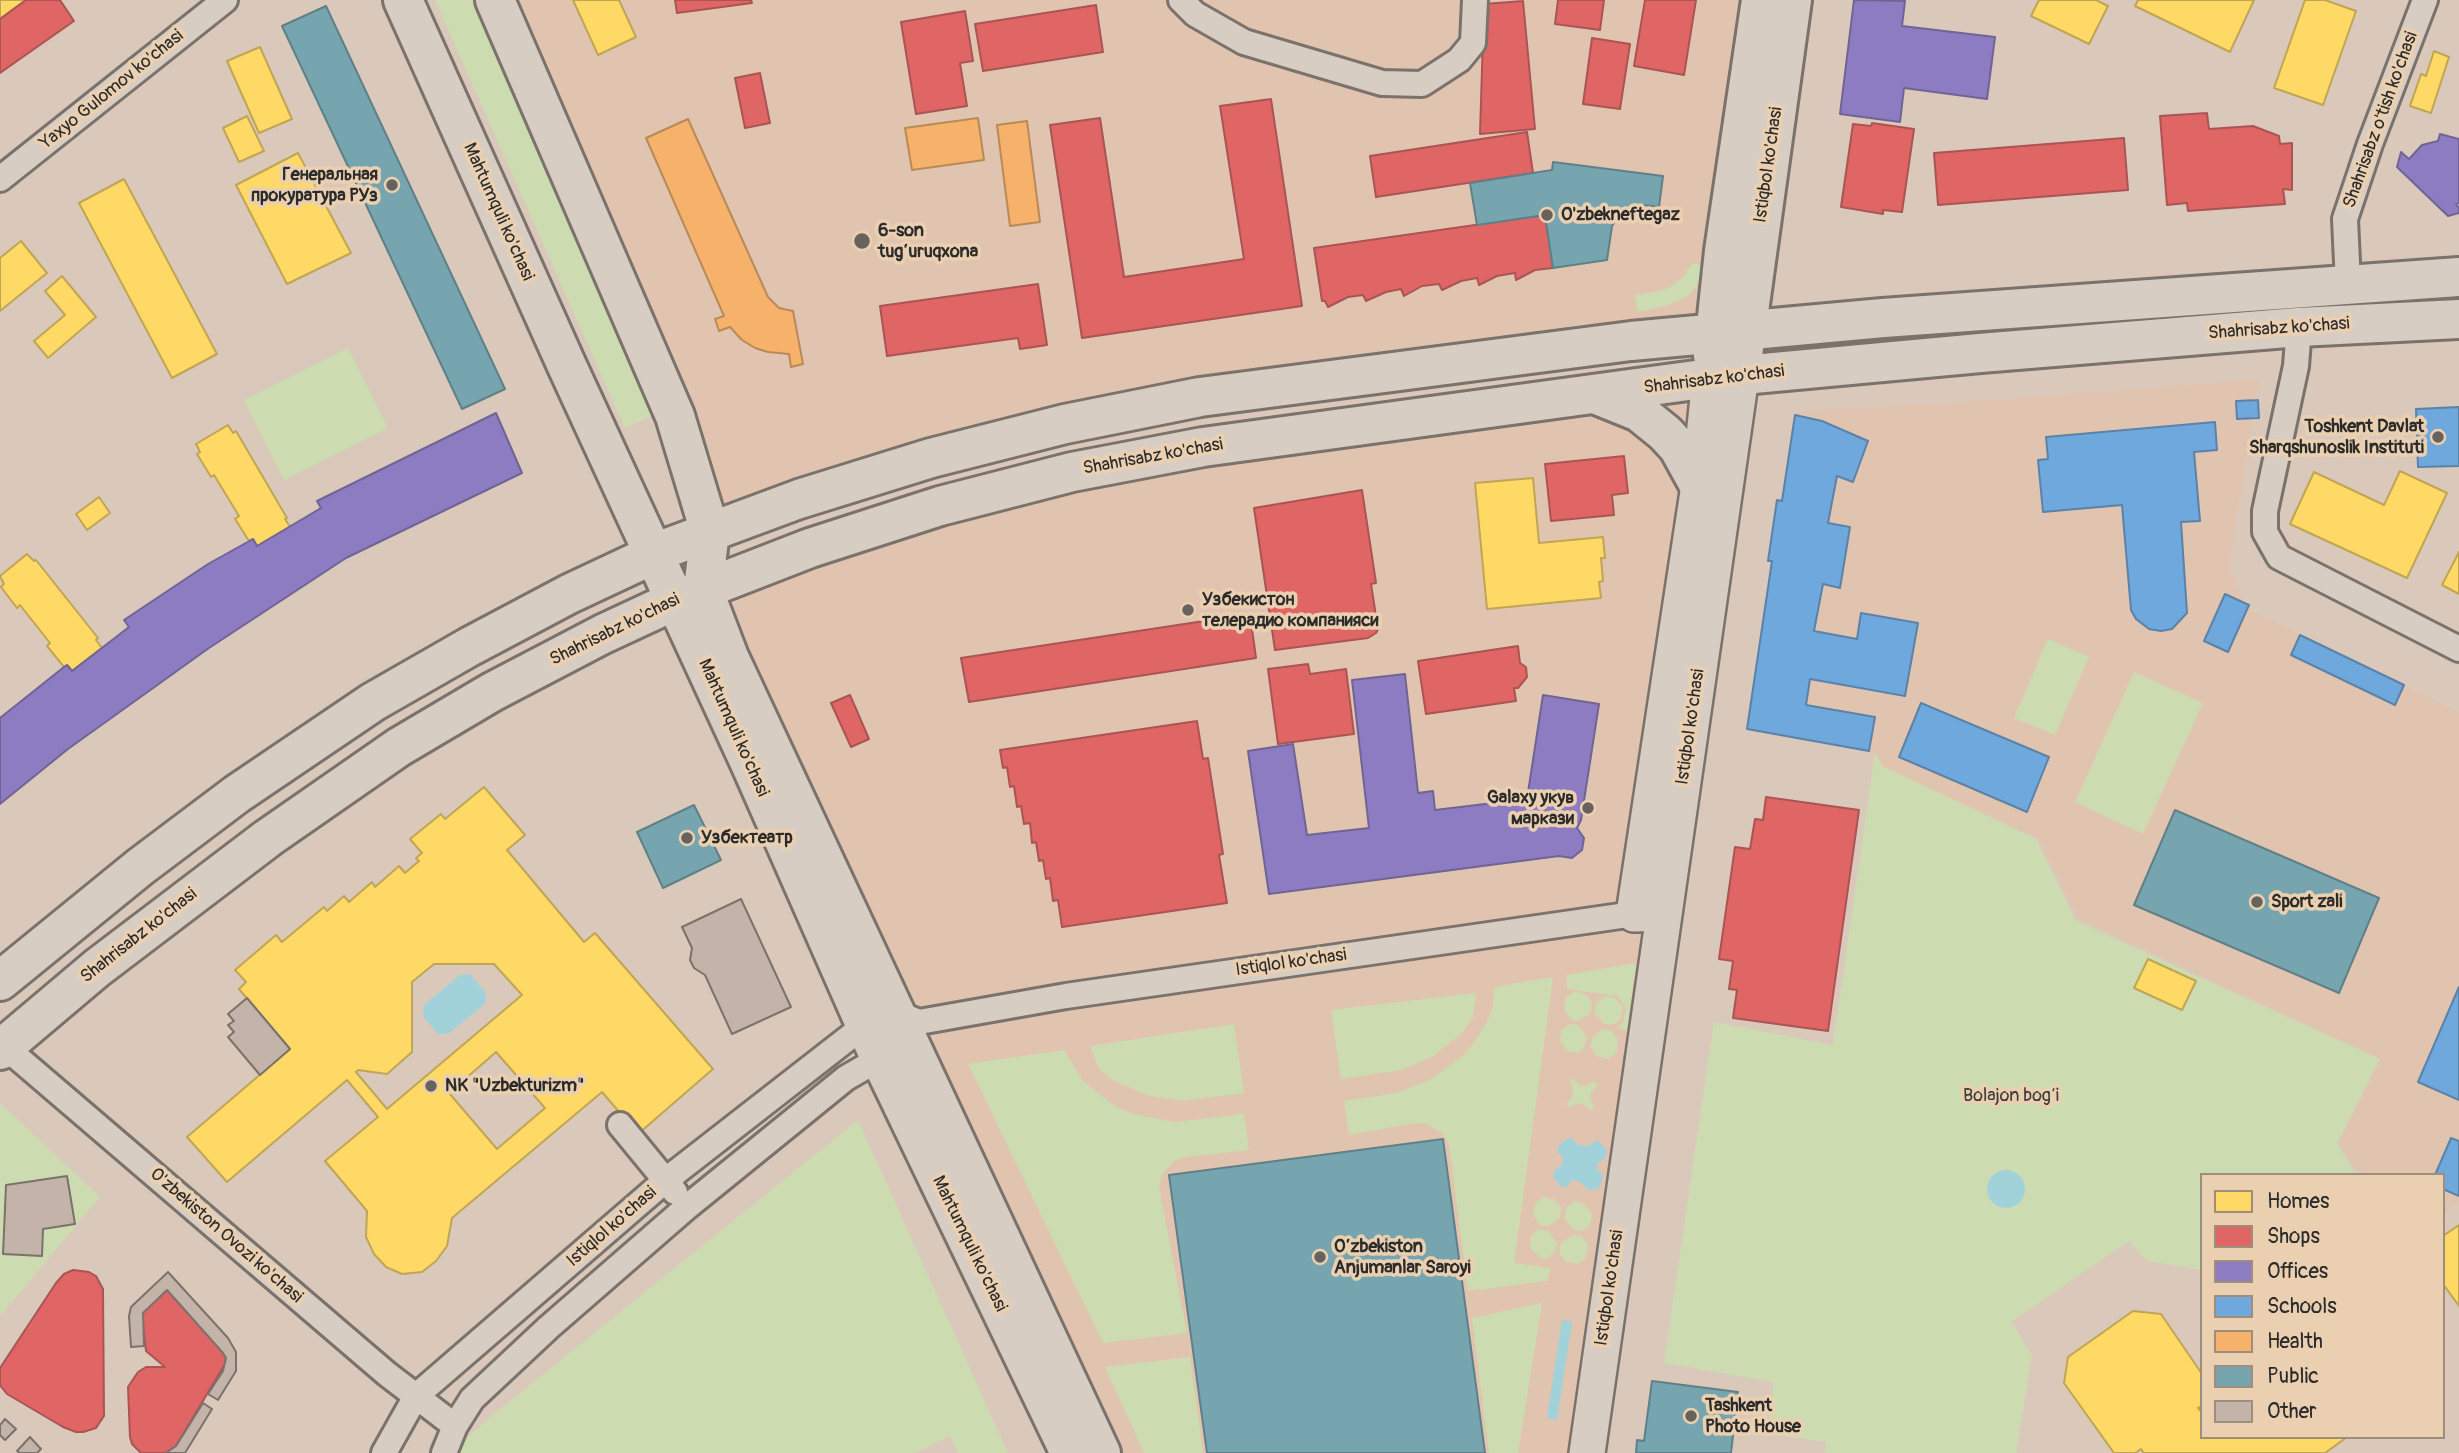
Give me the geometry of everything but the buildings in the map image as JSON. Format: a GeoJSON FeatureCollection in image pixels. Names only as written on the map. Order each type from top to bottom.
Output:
{"type":"FeatureCollection","features":[{"type":"Feature","properties":{"kind":"main road","name":"Mahtumquli ko'chasi"},"geometry":{"type":"LineString","coordinates":[[403,0],[654,554],[689,595],[894,1032],[1101,1453]]}},
{"type":"Feature","properties":{"kind":"main road"},"geometry":{"type":"LineString","coordinates":[[495,0],[675,416],[710,532],[689,595]]}},
{"type":"Feature","properties":{"kind":"main road","name":"Istiqbol ko'chasi"},"geometry":{"type":"LineString","coordinates":[[1731,330],[1724,251],[1761,0]]}},
{"type":"Feature","properties":{"kind":"main road","name":"Istiqbol ko'chasi"},"geometry":{"type":"LineString","coordinates":[[1726,377],[1731,330],[1792,0]]}},
{"type":"Feature","properties":{"kind":"main road"},"geometry":{"type":"LineString","coordinates":[[0,981],[192,826],[373,702],[469,647],[569,594],[654,554],[799,499],[931,458],[1065,424],[1200,397],[1607,344],[1731,330],[2459,277]]}},
{"type":"Feature","properties":{"kind":"main road","name":"Shahrisabz ko'chasi"},"geometry":{"type":"LineString","coordinates":[[1,1046],[224,870],[399,747],[492,692],[603,634],[689,595],[810,548],[940,506],[1072,472],[1203,447],[1726,377],[1980,352],[2299,327],[2459,319]]}},
{"type":"Feature","properties":{"kind":"main road"},"geometry":{"type":"LineString","coordinates":[[1597,395],[1639,412],[1665,433],[1678,447],[1699,485]]}},
{"type":"Feature","properties":{"kind":"main road","name":"Mahtumquli ko'chasi"},"geometry":{"type":"LineString","coordinates":[[894,1032],[1070,1453]]}},
{"type":"Feature","properties":{"kind":"street","name":"Yaxyo Gulomov ko'chasi"},"geometry":{"type":"LineString","coordinates":[[0,179],[225,0]]}},
{"type":"Feature","properties":{"kind":"street"},"geometry":{"type":"LineString","coordinates":[[1181,0],[1195,13],[1244,42],[1382,83],[1422,84],[1459,60],[1473,43],[1475,0]]}},
{"type":"Feature","properties":{"kind":"street","name":"Shahrisabz o'tish ko'chasi"},"geometry":{"type":"LineString","coordinates":[[2348,284],[2345,219],[2370,144],[2425,0]]}},
{"type":"Feature","properties":{"kind":"street"},"geometry":{"type":"LineString","coordinates":[[2299,327],[2296,366],[2265,511],[2265,532],[2279,557],[2459,649]]}},
{"type":"Feature","properties":{"kind":"street","name":"Istiqbol ko'chasi"},"geometry":{"type":"LineString","coordinates":[[1587,1453],[1699,485],[1726,377]]}},
{"type":"Feature","properties":{"kind":"street","name":"Istiqbol ko'chasi"},"geometry":{"type":"LineString","coordinates":[[1649,913],[1726,377]]}},
{"type":"Feature","properties":{"kind":"street","name":"Istiqlol ko'chasi"},"geometry":{"type":"LineString","coordinates":[[384,1453],[416,1396],[666,1180],[894,1032],[1066,996],[1649,913]]}},
{"type":"Feature","properties":{"kind":"street","name":"Istiqlol ko'chasi"},"geometry":{"type":"LineString","coordinates":[[444,1453],[455,1426],[472,1399],[549,1327],[687,1207],[846,1078],[894,1032]]}},
{"type":"Feature","properties":{"kind":"street","name":"O'zbekiston Ovozi ko'chasi"},"geometry":{"type":"LineString","coordinates":[[1,1046],[387,1374],[455,1426]]}},
{"type":"Feature","properties":{"kind":"street"},"geometry":{"type":"LineString","coordinates":[[620,1125],[687,1207]]}},
{"type":"Feature","properties":{"kind":"shaded area"},"geometry":{"type":"Polygon","coordinates":[[[495,0],[1761,0],[1715,332],[1200,397],[710,532],[495,0]]]}},
{"type":"Feature","properties":{"kind":"shaded area"},"geometry":{"type":"Polygon","coordinates":[[[1710,378],[1587,1453],[1101,1453],[703,589],[940,506],[1710,378]]]}},
{"type":"Feature","properties":{"kind":"shaded area"},"geometry":{"type":"Polygon","coordinates":[[[2259,379],[2230,559],[2231,572],[2246,608],[2459,712],[2459,1204],[2445,1211],[2445,1173],[2363,1173],[2357,1170],[2339,1144],[2379,1058],[2079,919],[2038,838],[1884,767],[1874,752],[1747,729],[1772,562],[1768,561],[1777,500],[1782,500],[1795,415],[1798,411],[1983,401],[2259,379]]]}},
{"type":"Feature","properties":{"kind":"green space"},"geometry":{"type":"Polygon","coordinates":[[[435,0],[471,0],[653,415],[625,428],[435,0]]]}},
{"type":"Feature","properties":{"kind":"green space"},"geometry":{"type":"Polygon","coordinates":[[[1693,263],[1704,266],[1697,285],[1689,295],[1666,306],[1637,312],[1635,295],[1672,286],[1693,263]]]}},
{"type":"Feature","properties":{"kind":"green space"},"geometry":{"type":"Polygon","coordinates":[[[348,348],[388,428],[284,480],[244,400],[348,348]]]}},
{"type":"Feature","properties":{"kind":"green space"},"geometry":{"type":"Polygon","coordinates":[[[2048,639],[2089,657],[2055,735],[2014,718],[2048,639]]]}},
{"type":"Feature","properties":{"kind":"green space"},"geometry":{"type":"Polygon","coordinates":[[[2134,672],[2203,703],[2143,834],[2075,802],[2134,672]]]}},
{"type":"Feature","properties":{"kind":"green space","name":"Bolajon bog‘i"},"geometry":{"type":"Polygon","coordinates":[[[1875,752],[1882,766],[2036,839],[2076,921],[2380,1059],[2337,1143],[2355,1173],[2200,1173],[2200,1270],[2147,1261],[2129,1241],[2011,1322],[2032,1355],[2016,1453],[1825,1453],[1826,1442],[1768,1434],[1774,1382],[1664,1363],[1714,1022],[1833,1045],[1875,752]]]}},
{"type":"Feature","properties":{"kind":"green space"},"geometry":{"type":"Polygon","coordinates":[[[1636,963],[1627,1031],[1617,1028],[1623,1022],[1626,1008],[1617,996],[1567,989],[1567,975],[1636,963]]]}},
{"type":"Feature","properties":{"kind":"green space"},"geometry":{"type":"Polygon","coordinates":[[[1553,977],[1514,1263],[1550,1268],[1548,1281],[1468,1291],[1449,1144],[1443,1134],[1427,1124],[1415,1123],[1349,1135],[1344,1101],[1396,1093],[1430,1080],[1465,1054],[1477,1038],[1493,1005],[1494,987],[1553,977]]]}},
{"type":"Feature","properties":{"kind":"green space"},"geometry":{"type":"Polygon","coordinates":[[[1574,992],[1584,993],[1592,1002],[1591,1012],[1579,1021],[1571,1019],[1564,1010],[1565,998],[1574,992]]]}},
{"type":"Feature","properties":{"kind":"green space"},"geometry":{"type":"Polygon","coordinates":[[[1476,993],[1473,1017],[1462,1033],[1432,1057],[1401,1070],[1341,1079],[1331,1010],[1476,993]]]}},
{"type":"Feature","properties":{"kind":"green space"},"geometry":{"type":"Polygon","coordinates":[[[1605,996],[1615,998],[1623,1008],[1621,1019],[1613,1025],[1604,1024],[1595,1013],[1596,1003],[1605,996]]]}},
{"type":"Feature","properties":{"kind":"green space"},"geometry":{"type":"Polygon","coordinates":[[[1234,1024],[1244,1093],[1183,1101],[1150,1096],[1114,1081],[1099,1069],[1090,1046],[1234,1024]]]}},
{"type":"Feature","properties":{"kind":"green space"},"geometry":{"type":"Polygon","coordinates":[[[1570,1024],[1578,1025],[1587,1037],[1585,1046],[1578,1053],[1568,1051],[1560,1041],[1561,1030],[1570,1024]]]}},
{"type":"Feature","properties":{"kind":"green space"},"geometry":{"type":"Polygon","coordinates":[[[1602,1029],[1612,1031],[1618,1040],[1617,1052],[1608,1059],[1597,1056],[1590,1047],[1592,1038],[1602,1029]]]}},
{"type":"Feature","properties":{"kind":"green space"},"geometry":{"type":"Polygon","coordinates":[[[1064,1050],[1083,1081],[1116,1107],[1134,1114],[1174,1122],[1244,1114],[1249,1150],[1185,1157],[1174,1161],[1162,1175],[1159,1187],[1187,1333],[1103,1343],[968,1064],[1064,1050]]]}},
{"type":"Feature","properties":{"kind":"green space"},"geometry":{"type":"Polygon","coordinates":[[[1573,1078],[1580,1085],[1585,1086],[1594,1081],[1598,1085],[1591,1093],[1594,1107],[1591,1111],[1583,1104],[1577,1103],[1569,1107],[1566,1104],[1572,1097],[1570,1080],[1573,1078]]]}},
{"type":"Feature","properties":{"kind":"green space"},"geometry":{"type":"Polygon","coordinates":[[[0,1103],[100,1197],[0,1316],[0,1103]]]}},
{"type":"Feature","properties":{"kind":"green space"},"geometry":{"type":"Polygon","coordinates":[[[858,1120],[1008,1453],[958,1453],[950,1436],[915,1453],[457,1453],[468,1437],[493,1415],[858,1120]]]}},
{"type":"Feature","properties":{"kind":"green space"},"geometry":{"type":"Polygon","coordinates":[[[1543,1197],[1553,1199],[1561,1208],[1560,1218],[1548,1226],[1540,1225],[1533,1215],[1535,1204],[1543,1197]]]}},
{"type":"Feature","properties":{"kind":"green space"},"geometry":{"type":"Polygon","coordinates":[[[1575,1201],[1584,1204],[1592,1213],[1590,1225],[1583,1231],[1574,1230],[1564,1219],[1566,1208],[1575,1201]]]}},
{"type":"Feature","properties":{"kind":"green space"},"geometry":{"type":"Polygon","coordinates":[[[1539,1229],[1548,1231],[1557,1243],[1555,1252],[1547,1259],[1538,1256],[1530,1247],[1531,1236],[1539,1229]]]}},
{"type":"Feature","properties":{"kind":"green space"},"geometry":{"type":"Polygon","coordinates":[[[1572,1235],[1581,1236],[1588,1245],[1586,1258],[1578,1264],[1566,1262],[1559,1253],[1561,1243],[1572,1235]]]}},
{"type":"Feature","properties":{"kind":"green space"},"geometry":{"type":"Polygon","coordinates":[[[1542,1303],[1518,1453],[1489,1453],[1472,1318],[1542,1303]]]}},
{"type":"Feature","properties":{"kind":"green space"},"geometry":{"type":"Polygon","coordinates":[[[1190,1357],[1203,1453],[1144,1453],[1105,1367],[1190,1357]]]}},
{"type":"Feature","properties":{"kind":"water"},"geometry":{"type":"Polygon","coordinates":[[[470,974],[486,993],[485,1004],[448,1034],[438,1034],[423,1016],[424,1005],[460,975],[470,974]]]}},
{"type":"Feature","properties":{"kind":"water"},"geometry":{"type":"Polygon","coordinates":[[[1571,1137],[1578,1145],[1588,1146],[1597,1140],[1607,1150],[1605,1158],[1598,1163],[1597,1169],[1603,1175],[1600,1187],[1590,1191],[1580,1182],[1572,1180],[1567,1187],[1561,1187],[1553,1177],[1555,1170],[1562,1165],[1563,1157],[1557,1152],[1560,1144],[1571,1137]]]}},
{"type":"Feature","properties":{"kind":"water"},"geometry":{"type":"Polygon","coordinates":[[[2006,1170],[2019,1176],[2025,1189],[2019,1202],[2006,1208],[1993,1202],[1987,1189],[1993,1176],[2006,1170]]]}},
{"type":"Feature","properties":{"kind":"water"},"geometry":{"type":"Polygon","coordinates":[[[1562,1320],[1572,1322],[1557,1420],[1547,1418],[1562,1320]]]}},
{"type":"Feature","properties":{"kind":"place","name":"Генеральная прокуратура РУз"},"geometry":{"type":"Point","coordinates":[392,185]}},
{"type":"Feature","properties":{"kind":"place","name":"O'zbekneftegaz"},"geometry":{"type":"Point","coordinates":[1547,215]}},
{"type":"Feature","properties":{"kind":"place","name":"6-son tug‘uruqxona"},"geometry":{"type":"Point","coordinates":[862,241]}},
{"type":"Feature","properties":{"kind":"place","name":"Toshkent Davlat Sharqshunoslik Instituti"},"geometry":{"type":"Point","coordinates":[2438,437]}},
{"type":"Feature","properties":{"kind":"place","name":"Узбекистон телерадио компанияси"},"geometry":{"type":"Point","coordinates":[1188,610]}},
{"type":"Feature","properties":{"kind":"place","name":"Galaxy укув маркази"},"geometry":{"type":"Point","coordinates":[1588,808]}},
{"type":"Feature","properties":{"kind":"place","name":"Узбектеатр"},"geometry":{"type":"Point","coordinates":[687,838]}},
{"type":"Feature","properties":{"kind":"place","name":"Sport zali"},"geometry":{"type":"Point","coordinates":[2257,902]}},
{"type":"Feature","properties":{"kind":"place","name":"NK \"Uzbekturizm\""},"geometry":{"type":"Point","coordinates":[431,1086]}},
{"type":"Feature","properties":{"kind":"place","name":"O‘zbekiston Anjumanlar Saroyi"},"geometry":{"type":"Point","coordinates":[1320,1257]}},
{"type":"Feature","properties":{"kind":"place","name":"Tashkent Photo House"},"geometry":{"type":"Point","coordinates":[1691,1416]}}]}
